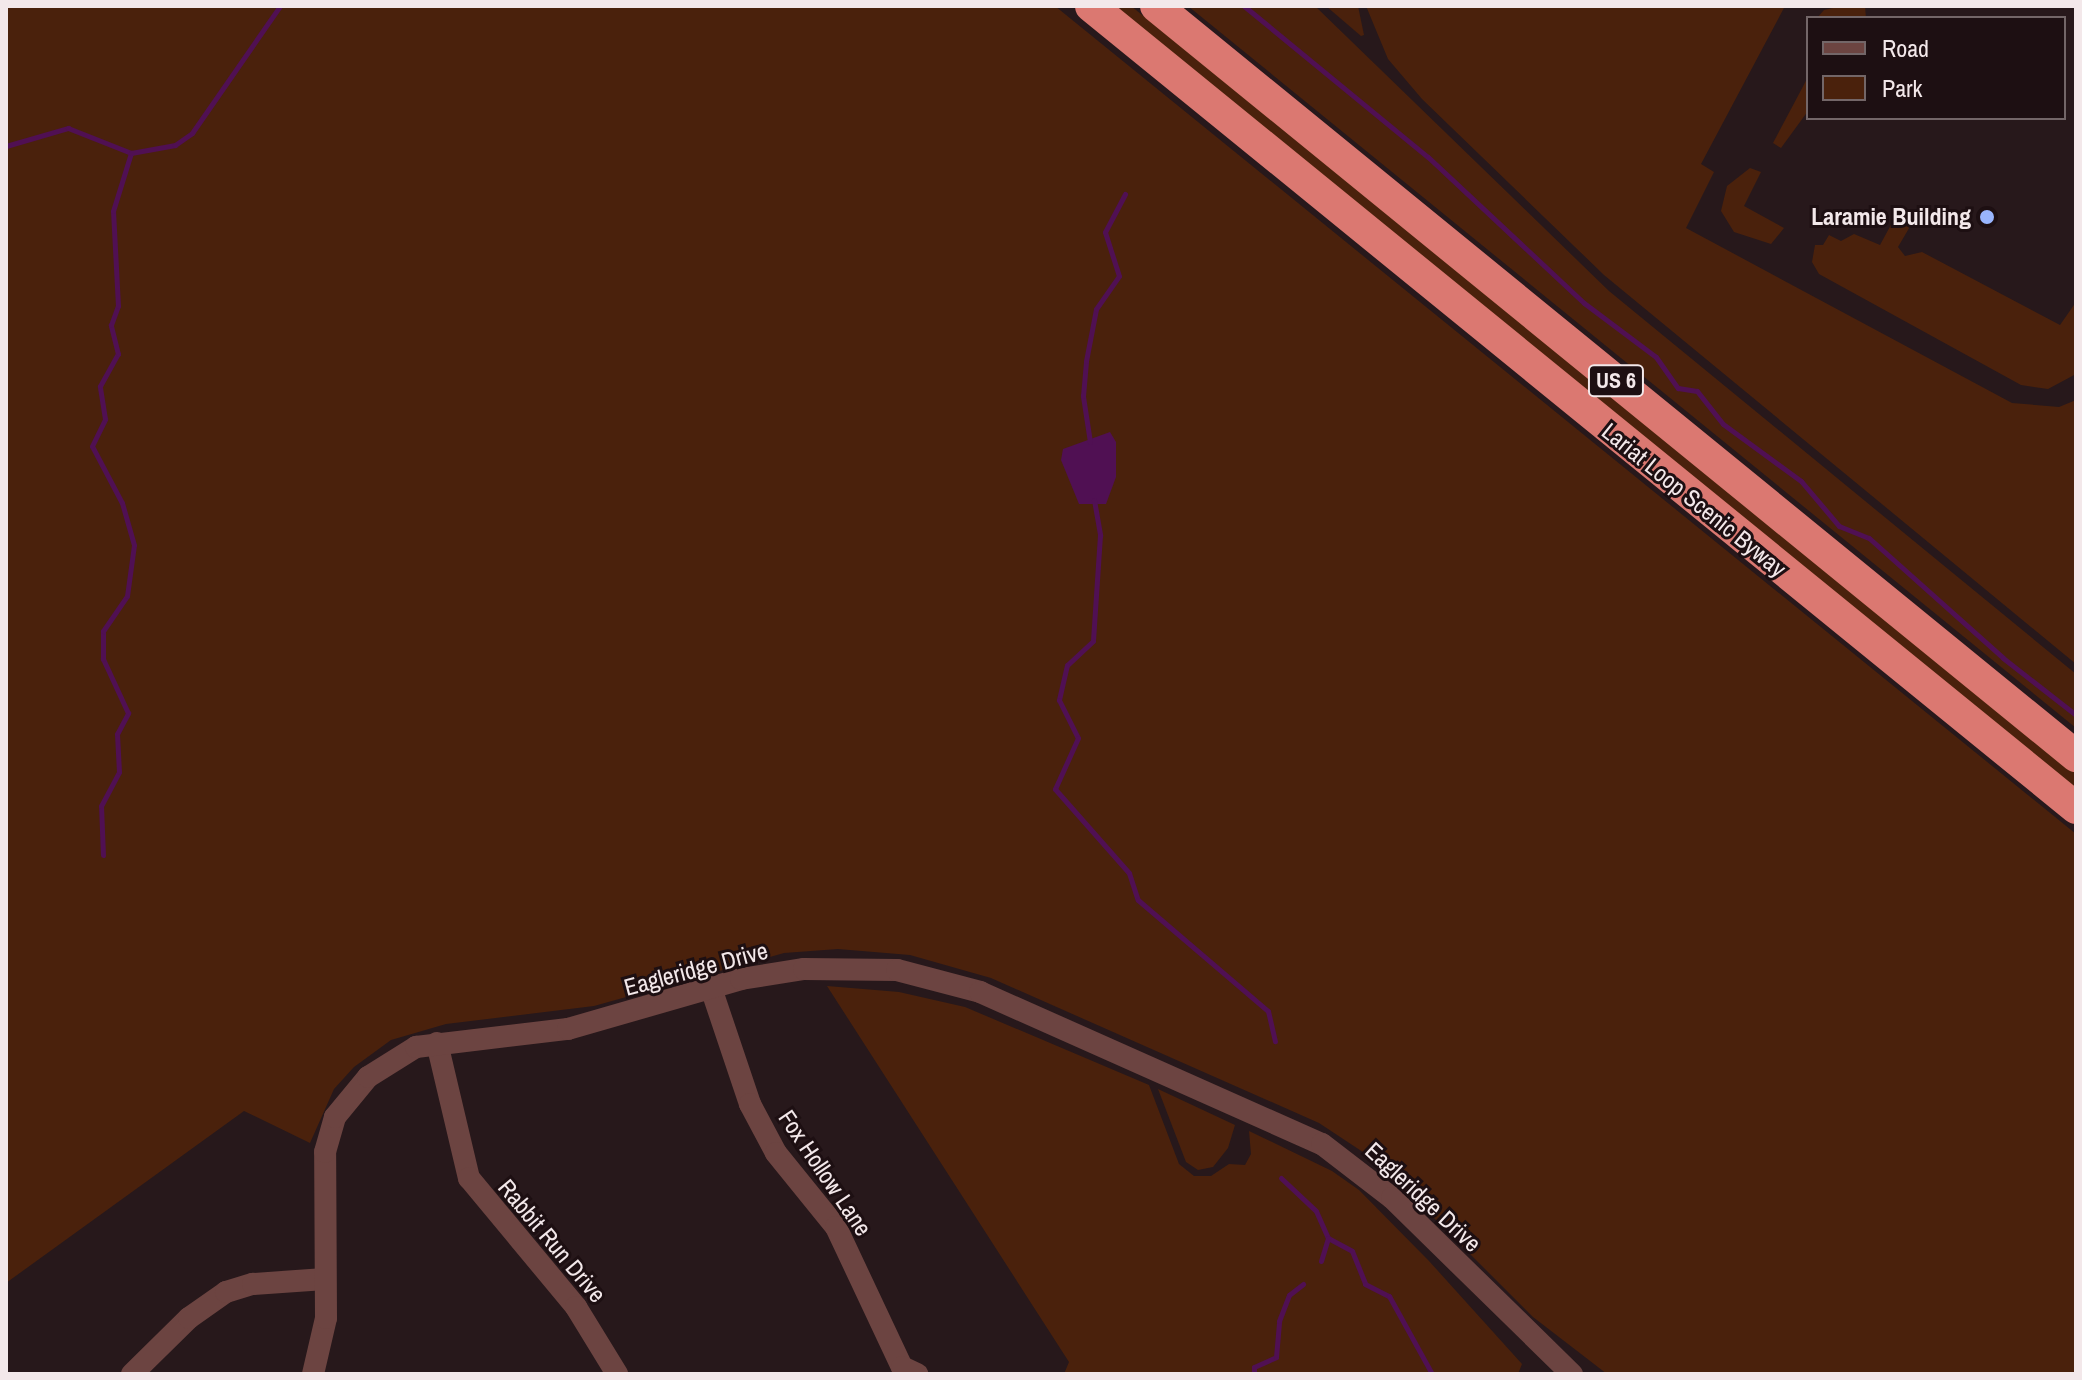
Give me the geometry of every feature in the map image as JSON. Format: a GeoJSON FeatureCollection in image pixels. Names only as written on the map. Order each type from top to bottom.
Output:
{"type":"FeatureCollection","features":[{"type":"Feature","properties":{"kind":"highway","name":"Lariat Loop Scenic Byway"},"geometry":{"type":"LineString","coordinates":[[1091,6],[2076,808]]}},
{"type":"Feature","properties":{"kind":"highway","name":"Lariat Loop Scenic Byway"},"geometry":{"type":"LineString","coordinates":[[1156,6],[2076,756]]}},
{"type":"Feature","properties":{"kind":"street","name":"Eagleridge Drive"},"geometry":{"type":"LineString","coordinates":[[313,1374],[326,1318],[322,1192],[335,1117],[368,1077],[399,1054],[437,1043],[568,1029],[711,988],[804,969],[897,970],[980,992],[1308,1138],[1375,1183],[1572,1374]]}},
{"type":"Feature","properties":{"kind":"street","name":"Fox Hollow Lane"},"geometry":{"type":"LineString","coordinates":[[711,988],[756,1116],[776,1153],[836,1227],[902,1367],[917,1374]]}},
{"type":"Feature","properties":{"kind":"street","name":"Rabbit Run Drive"},"geometry":{"type":"LineString","coordinates":[[437,1043],[469,1178],[576,1307],[617,1374]]}},
{"type":"Feature","properties":{"kind":"street"},"geometry":{"type":"LineString","coordinates":[[132,1374],[195,1312],[226,1292],[253,1284],[325,1279]]}},
{"type":"Feature","properties":{"kind":"green space"},"geometry":{"type":"Polygon","coordinates":[[[6,6],[1055,6],[2076,834],[2076,1374],[1607,1374],[1533,1317],[1378,1162],[1319,1123],[991,978],[910,955],[838,949],[784,953],[594,1006],[446,1024],[391,1040],[354,1067],[334,1089],[310,1143],[244,1111],[6,1283],[6,6]]]}},
{"type":"Feature","properties":{"kind":"green space"},"geometry":{"type":"Polygon","coordinates":[[[1103,6],[1131,6],[2076,766],[2076,796],[1103,6]]]}},
{"type":"Feature","properties":{"kind":"green space"},"geometry":{"type":"Polygon","coordinates":[[[1188,6],[1315,6],[1609,291],[2076,674],[2076,728],[1188,6]]]}},
{"type":"Feature","properties":{"kind":"green space"},"geometry":{"type":"Polygon","coordinates":[[[1326,6],[1358,6],[1364,35],[1361,36],[1326,6]]]}},
{"type":"Feature","properties":{"kind":"green space"},"geometry":{"type":"Polygon","coordinates":[[[1366,6],[1785,6],[1701,164],[1714,172],[1686,228],[2012,403],[2059,407],[2076,400],[2076,664],[1604,275],[1422,99],[1388,59],[1366,6]]]}},
{"type":"Feature","properties":{"kind":"green space"},"geometry":{"type":"Polygon","coordinates":[[[1865,6],[1866,16],[1819,16],[1824,10],[1865,6]]]}},
{"type":"Feature","properties":{"kind":"green space"},"geometry":{"type":"Polygon","coordinates":[[[1806,81],[1806,114],[1781,148],[1773,143],[1806,81]]]}},
{"type":"Feature","properties":{"kind":"green space"},"geometry":{"type":"Polygon","coordinates":[[[1750,168],[1761,172],[1744,206],[1784,228],[1771,244],[1734,232],[1721,211],[1727,186],[1750,168]]]}},
{"type":"Feature","properties":{"kind":"green space"},"geometry":{"type":"Polygon","coordinates":[[[1899,210],[1915,218],[1898,247],[1905,256],[1922,252],[2060,325],[2076,302],[2076,374],[2048,389],[2021,385],[1819,274],[1812,262],[1815,245],[1823,245],[1829,235],[1841,241],[1854,234],[1880,245],[1899,210]]]}},
{"type":"Feature","properties":{"kind":"green space"},"geometry":{"type":"Polygon","coordinates":[[[827,986],[899,992],[965,1007],[1149,1085],[1179,1164],[1194,1176],[1211,1176],[1229,1164],[1245,1165],[1251,1154],[1249,1131],[1332,1171],[1359,1190],[1429,1261],[1522,1364],[1518,1374],[1064,1374],[1069,1362],[827,986]]]}},
{"type":"Feature","properties":{"kind":"green space"},"geometry":{"type":"Polygon","coordinates":[[[1158,1089],[1235,1125],[1228,1148],[1213,1167],[1198,1170],[1186,1162],[1158,1089]]]}},
{"type":"Feature","properties":{"kind":"shaded area"},"geometry":{"type":"Polygon","coordinates":[[[1110,432],[1116,442],[1116,477],[1106,504],[1079,504],[1061,460],[1063,449],[1110,432]]]}},
{"type":"Feature","properties":{"kind":"waterway"},"geometry":{"type":"LineString","coordinates":[[103,855],[101,806],[119,772],[117,734],[128,713],[103,659],[103,631],[127,596],[134,545],[122,503],[92,446],[105,419],[100,386],[118,354],[111,325],[118,306],[113,211],[131,153],[175,145],[192,133],[280,6]]}},
{"type":"Feature","properties":{"kind":"waterway"},"geometry":{"type":"LineString","coordinates":[[1244,6],[1428,157],[1584,303],[1656,357],[1678,388],[1697,391],[1723,424],[1801,481],[1839,526],[1869,538],[2003,658],[2076,715]]}},
{"type":"Feature","properties":{"kind":"waterway"},"geometry":{"type":"LineString","coordinates":[[6,146],[68,128],[131,153]]}},
{"type":"Feature","properties":{"kind":"waterway"},"geometry":{"type":"LineString","coordinates":[[1090,442],[1083,396],[1086,361],[1096,309],[1119,276],[1105,232],[1125,194]]}},
{"type":"Feature","properties":{"kind":"waterway"},"geometry":{"type":"LineString","coordinates":[[1094,500],[1100,535],[1093,641],[1067,665],[1059,700],[1078,738],[1055,789],[1129,873],[1138,900],[1268,1011],[1275,1041]]}},
{"type":"Feature","properties":{"kind":"waterway"},"geometry":{"type":"LineString","coordinates":[[1281,1178],[1316,1211],[1328,1238],[1352,1251],[1365,1284],[1389,1296],[1432,1374]]}},
{"type":"Feature","properties":{"kind":"waterway"},"geometry":{"type":"LineString","coordinates":[[1321,1261],[1328,1238]]}},
{"type":"Feature","properties":{"kind":"waterway"},"geometry":{"type":"LineString","coordinates":[[1254,1374],[1254,1367],[1276,1357],[1279,1321],[1289,1295],[1303,1284]]}},
{"type":"Feature","properties":{"kind":"place","name":"Laramie Building"},"geometry":{"type":"Point","coordinates":[1987,217]}}]}
